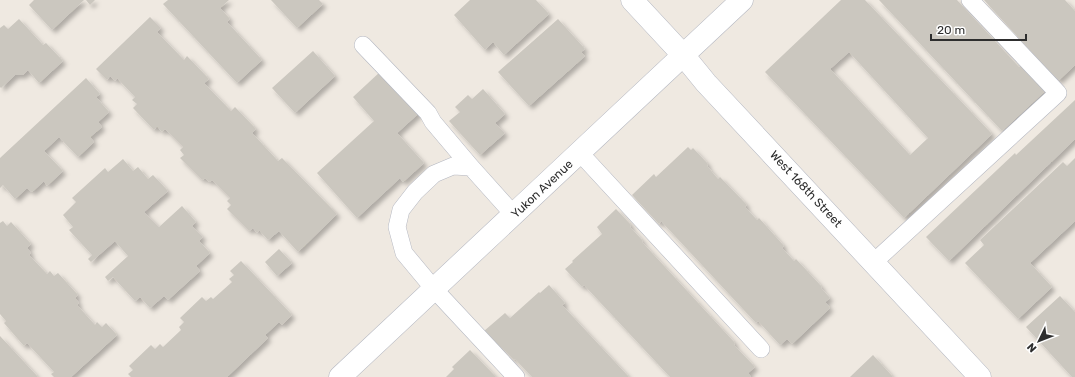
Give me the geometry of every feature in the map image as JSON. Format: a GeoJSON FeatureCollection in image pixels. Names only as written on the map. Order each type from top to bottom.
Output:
{"type":"FeatureCollection","features":[{"type":"Feature","properties":{"kind":"street","name":"West 168th Street"},"geometry":{"type":"LineString","coordinates":[[632,0],[684,56],[706,83],[980,377]]}},
{"type":"Feature","properties":{"kind":"street","name":"Yukon Avenue"},"geometry":{"type":"LineString","coordinates":[[340,377],[742,0]]}},
{"type":"Feature","properties":{"kind":"lane"},"geometry":{"type":"LineString","coordinates":[[874,262],[1058,93],[970,0]]}},
{"type":"Feature","properties":{"kind":"lane"},"geometry":{"type":"LineString","coordinates":[[363,45],[428,112],[433,122],[514,215]]}},
{"type":"Feature","properties":{"kind":"lane"},"geometry":{"type":"LineString","coordinates":[[580,153],[761,349]]}},
{"type":"Feature","properties":{"kind":"lane"},"geometry":{"type":"LineString","coordinates":[[471,167],[453,166],[434,174],[415,192],[400,210],[397,227],[404,254],[434,289],[516,377]]}},
{"type":"Feature","properties":{"kind":"building"},"geometry":{"type":"Polygon","coordinates":[[[34,0],[84,0],[52,30],[29,5],[34,0]]]}},
{"type":"Feature","properties":{"kind":"building"},"geometry":{"type":"Polygon","coordinates":[[[86,0],[95,0],[90,5],[86,0]]]}},
{"type":"Feature","properties":{"kind":"building"},"geometry":{"type":"Polygon","coordinates":[[[168,0],[229,0],[220,8],[230,19],[227,22],[262,60],[237,83],[163,4],[168,0]]]}},
{"type":"Feature","properties":{"kind":"building"},"geometry":{"type":"Polygon","coordinates":[[[271,0],[319,0],[323,4],[297,28],[271,0]]]}},
{"type":"Feature","properties":{"kind":"building"},"geometry":{"type":"Polygon","coordinates":[[[470,0],[536,0],[549,14],[504,55],[493,42],[485,50],[454,15],[470,0]]]}},
{"type":"Feature","properties":{"kind":"building"},"geometry":{"type":"Polygon","coordinates":[[[841,0],[865,0],[992,134],[904,218],[765,72],[841,0]],[[849,52],[830,69],[910,155],[928,138],[849,52]]]}},
{"type":"Feature","properties":{"kind":"building"},"geometry":{"type":"Polygon","coordinates":[[[879,0],[957,0],[1019,67],[1021,65],[1045,91],[1002,131],[879,0]]]}},
{"type":"Feature","properties":{"kind":"building"},"geometry":{"type":"Polygon","coordinates":[[[984,0],[1065,0],[1075,11],[1075,65],[1058,81],[984,0]]]}},
{"type":"Feature","properties":{"kind":"building"},"geometry":{"type":"Polygon","coordinates":[[[150,17],[161,28],[157,32],[184,60],[187,56],[209,79],[204,83],[231,111],[235,107],[256,129],[252,133],[278,161],[282,158],[337,214],[298,252],[279,231],[268,240],[259,230],[257,233],[253,228],[249,231],[227,209],[231,205],[227,201],[230,198],[212,180],[209,182],[205,178],[202,180],[180,158],[184,155],[180,150],[183,147],[165,129],[162,132],[157,126],[154,130],[133,108],[137,104],[132,100],[135,97],[117,78],[115,81],[110,76],[107,80],[96,69],[150,17]]]}},
{"type":"Feature","properties":{"kind":"building"},"geometry":{"type":"Polygon","coordinates":[[[19,19],[43,45],[46,43],[63,61],[39,83],[28,70],[23,75],[15,75],[1,88],[0,28],[4,25],[8,29],[19,19]]]}},
{"type":"Feature","properties":{"kind":"building"},"geometry":{"type":"Polygon","coordinates":[[[558,19],[585,49],[581,52],[585,56],[529,106],[498,72],[558,19]]]}},
{"type":"Feature","properties":{"kind":"building"},"geometry":{"type":"Polygon","coordinates":[[[313,51],[335,76],[295,113],[272,88],[313,51]]]}},
{"type":"Feature","properties":{"kind":"building"},"geometry":{"type":"Polygon","coordinates":[[[381,71],[419,113],[397,133],[424,163],[403,182],[400,178],[357,218],[317,173],[374,121],[353,97],[381,71]]]}},
{"type":"Feature","properties":{"kind":"building"},"geometry":{"type":"Polygon","coordinates":[[[86,78],[100,94],[96,97],[109,112],[98,122],[102,127],[90,137],[94,142],[78,157],[59,137],[44,151],[63,171],[47,186],[44,181],[32,192],[27,188],[15,199],[3,185],[0,188],[0,158],[86,78]]]}},
{"type":"Feature","properties":{"kind":"building"},"geometry":{"type":"Polygon","coordinates":[[[483,89],[505,114],[495,123],[505,133],[480,155],[449,121],[460,112],[455,107],[468,95],[472,99],[483,89]]]}},
{"type":"Feature","properties":{"kind":"building"},"geometry":{"type":"Polygon","coordinates":[[[1075,100],[1075,139],[949,261],[926,237],[1015,153],[1016,155],[1075,100]]]}},
{"type":"Feature","properties":{"kind":"building"},"geometry":{"type":"Polygon","coordinates":[[[688,147],[691,150],[693,148],[708,164],[707,166],[718,179],[720,177],[747,205],[745,207],[757,220],[759,218],[784,246],[782,248],[794,261],[796,259],[830,298],[825,302],[830,308],[792,344],[787,339],[780,345],[758,321],[756,323],[661,221],[659,224],[632,195],[654,174],[656,177],[688,147]]]}},
{"type":"Feature","properties":{"kind":"building"},"geometry":{"type":"Polygon","coordinates":[[[1075,158],[1075,221],[1030,263],[1052,287],[1018,319],[965,263],[984,245],[980,240],[1063,162],[1067,166],[1075,158]]]}},
{"type":"Feature","properties":{"kind":"building"},"geometry":{"type":"Polygon","coordinates":[[[123,159],[133,171],[138,167],[148,179],[153,175],[168,191],[144,212],[159,227],[182,206],[196,222],[192,226],[203,237],[199,241],[210,253],[196,266],[200,271],[168,300],[164,296],[150,308],[140,297],[135,301],[113,277],[108,281],[105,277],[128,256],[115,241],[91,262],[88,259],[92,255],[69,230],[73,227],[63,215],[76,202],[72,198],[105,168],[108,172],[123,159]]]}},
{"type":"Feature","properties":{"kind":"building"},"geometry":{"type":"Polygon","coordinates":[[[616,209],[631,225],[630,227],[643,241],[642,242],[735,343],[734,345],[755,367],[748,373],[751,377],[670,377],[584,285],[582,287],[565,269],[602,234],[597,227],[616,209]]]}},
{"type":"Feature","properties":{"kind":"building"},"geometry":{"type":"Polygon","coordinates":[[[3,221],[7,226],[11,222],[31,244],[27,248],[31,253],[29,255],[47,274],[50,271],[54,276],[58,273],[78,295],[75,298],[79,303],[77,305],[95,325],[97,322],[102,327],[106,323],[117,335],[71,377],[54,377],[51,374],[54,372],[27,343],[24,346],[4,323],[6,321],[0,314],[0,223],[3,221]]]}},
{"type":"Feature","properties":{"kind":"building"},"geometry":{"type":"Polygon","coordinates":[[[279,249],[292,263],[277,276],[265,262],[279,249]]]}},
{"type":"Feature","properties":{"kind":"building"},"geometry":{"type":"Polygon","coordinates":[[[241,261],[292,315],[282,325],[279,322],[265,335],[268,338],[227,377],[131,377],[128,374],[133,370],[129,366],[151,345],[155,349],[160,344],[163,347],[181,330],[179,327],[184,322],[180,318],[202,297],[206,301],[211,297],[213,299],[232,282],[229,279],[234,275],[230,271],[241,261]]]}},
{"type":"Feature","properties":{"kind":"building"},"geometry":{"type":"Polygon","coordinates":[[[549,285],[565,303],[562,305],[629,377],[532,377],[501,347],[499,349],[484,331],[505,313],[510,318],[549,285]]]}},
{"type":"Feature","properties":{"kind":"building"},"geometry":{"type":"Polygon","coordinates":[[[1060,296],[1075,312],[1075,377],[1072,377],[1026,327],[1060,296]]]}},
{"type":"Feature","properties":{"kind":"building"},"geometry":{"type":"Polygon","coordinates":[[[0,336],[38,377],[0,377],[0,336]]]}},
{"type":"Feature","properties":{"kind":"building"},"geometry":{"type":"Polygon","coordinates":[[[470,350],[496,377],[446,377],[454,369],[452,367],[470,350]]]}},
{"type":"Feature","properties":{"kind":"building"},"geometry":{"type":"Polygon","coordinates":[[[873,355],[893,377],[850,377],[873,355]]]}}]}
